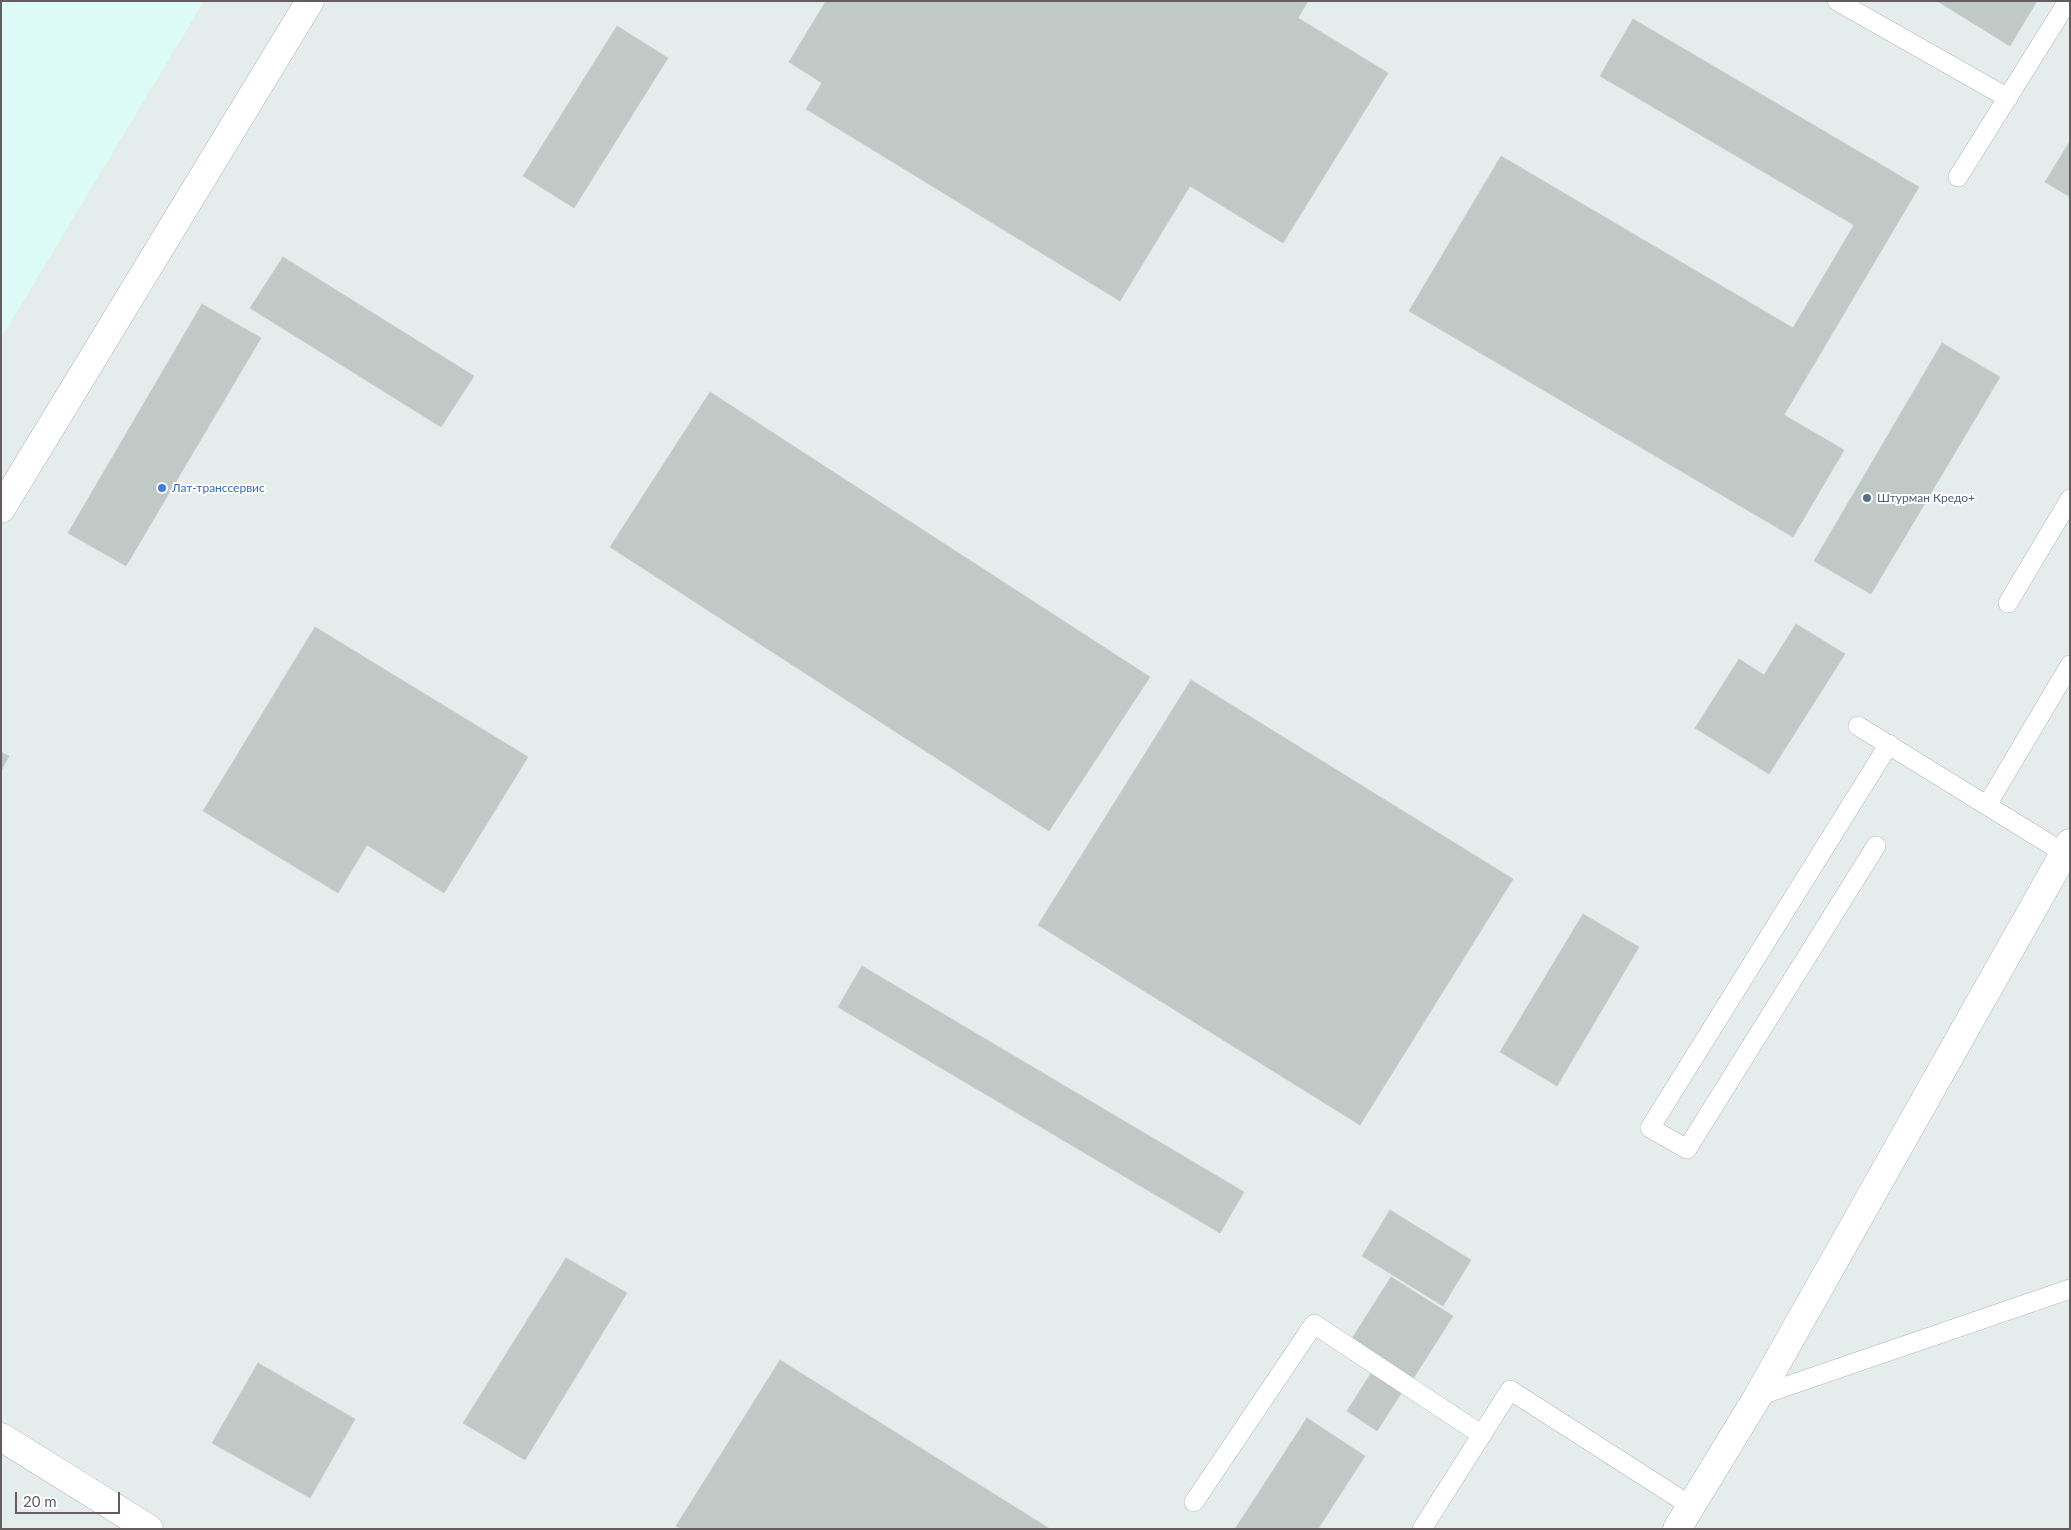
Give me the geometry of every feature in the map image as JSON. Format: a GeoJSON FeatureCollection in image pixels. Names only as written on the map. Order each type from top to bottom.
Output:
{"type":"FeatureCollection","features":[{"type":"Feature","properties":{"kind":"street"},"geometry":{"type":"LineString","coordinates":[[1,509],[310,1]]}},
{"type":"Feature","properties":{"kind":"street"},"geometry":{"type":"LineString","coordinates":[[1677,1529],[1758,1396],[2067,848]]}},
{"type":"Feature","properties":{"kind":"street"},"geometry":{"type":"LineString","coordinates":[[1,1437],[149,1529]]}},
{"type":"Feature","properties":{"kind":"lane"},"geometry":{"type":"LineString","coordinates":[[1838,1],[2008,98]]}},
{"type":"Feature","properties":{"kind":"lane"},"geometry":{"type":"LineString","coordinates":[[1958,177],[2068,1]]}},
{"type":"Feature","properties":{"kind":"lane"},"geometry":{"type":"LineString","coordinates":[[2008,603],[2070,499]]}},
{"type":"Feature","properties":{"kind":"lane"},"geometry":{"type":"LineString","coordinates":[[1988,805],[2070,665]]}},
{"type":"Feature","properties":{"kind":"lane"},"geometry":{"type":"LineString","coordinates":[[1858,726],[1988,805],[2067,848]]}},
{"type":"Feature","properties":{"kind":"lane"},"geometry":{"type":"LineString","coordinates":[[1876,846],[1687,1149],[1650,1128],[1889,744]]}},
{"type":"Feature","properties":{"kind":"lane"},"geometry":{"type":"LineString","coordinates":[[1758,1396],[2070,1289]]}},
{"type":"Feature","properties":{"kind":"lane"},"geometry":{"type":"LineString","coordinates":[[1194,1502],[1314,1324],[1482,1434]]}},
{"type":"Feature","properties":{"kind":"lane"},"geometry":{"type":"LineString","coordinates":[[1422,1529],[1510,1390],[1691,1506]]}},
{"type":"Feature","properties":{"kind":"shaded area"},"geometry":{"type":"Polygon","coordinates":[[[1,1],[204,1],[1,338],[1,1]]]}},
{"type":"Feature","properties":{"kind":"building"},"geometry":{"type":"Polygon","coordinates":[[[826,1],[1308,1],[1298,18],[1388,73],[1283,243],[1190,186],[1120,301],[806,109],[822,83],[789,62],[826,1]]]}},
{"type":"Feature","properties":{"kind":"building"},"geometry":{"type":"Polygon","coordinates":[[[1937,1],[2037,1],[2010,46],[1937,1]]]}},
{"type":"Feature","properties":{"kind":"building"},"geometry":{"type":"Polygon","coordinates":[[[1633,19],[1919,187],[1784,415],[1844,450],[1793,537],[1409,311],[1501,156],[1793,328],[1854,225],[1600,76],[1633,19]]]}},
{"type":"Feature","properties":{"kind":"building"},"geometry":{"type":"Polygon","coordinates":[[[617,26],[668,58],[574,208],[523,176],[617,26]]]}},
{"type":"Feature","properties":{"kind":"building"},"geometry":{"type":"Polygon","coordinates":[[[2070,141],[2070,197],[2045,182],[2070,141]]]}},
{"type":"Feature","properties":{"kind":"building"},"geometry":{"type":"Polygon","coordinates":[[[283,257],[474,376],[441,427],[250,308],[283,257]]]}},
{"type":"Feature","properties":{"kind":"building"},"geometry":{"type":"Polygon","coordinates":[[[202,304],[261,338],[126,566],[68,533],[202,304]]]}},
{"type":"Feature","properties":{"kind":"building"},"geometry":{"type":"Polygon","coordinates":[[[1942,343],[2000,377],[1871,594],[1814,561],[1942,343]]]}},
{"type":"Feature","properties":{"kind":"building"},"geometry":{"type":"Polygon","coordinates":[[[710,392],[1150,677],[1049,831],[610,547],[710,392]]]}},
{"type":"Feature","properties":{"kind":"building"},"geometry":{"type":"Polygon","coordinates":[[[1796,624],[1845,654],[1769,774],[1695,728],[1739,659],[1764,675],[1796,624]]]}},
{"type":"Feature","properties":{"kind":"building"},"geometry":{"type":"Polygon","coordinates":[[[315,627],[528,757],[444,893],[367,845],[338,893],[203,811],[315,627]]]}},
{"type":"Feature","properties":{"kind":"building"},"geometry":{"type":"Polygon","coordinates":[[[1191,680],[1513,879],[1360,1125],[1038,925],[1191,680]]]}},
{"type":"Feature","properties":{"kind":"building"},"geometry":{"type":"Polygon","coordinates":[[[1,752],[9,756],[1,771],[1,752]]]}},
{"type":"Feature","properties":{"kind":"building"},"geometry":{"type":"Polygon","coordinates":[[[1583,914],[1639,947],[1557,1086],[1500,1052],[1583,914]]]}},
{"type":"Feature","properties":{"kind":"building"},"geometry":{"type":"Polygon","coordinates":[[[862,966],[1244,1192],[1220,1233],[838,1007],[862,966]]]}},
{"type":"Feature","properties":{"kind":"building"},"geometry":{"type":"Polygon","coordinates":[[[1390,1210],[1471,1260],[1443,1306],[1362,1256],[1390,1210]]]}},
{"type":"Feature","properties":{"kind":"building"},"geometry":{"type":"Polygon","coordinates":[[[566,1258],[627,1293],[525,1460],[463,1423],[566,1258]]]}},
{"type":"Feature","properties":{"kind":"building"},"geometry":{"type":"Polygon","coordinates":[[[1391,1277],[1453,1316],[1413,1379],[1351,1340],[1391,1277]]]}},
{"type":"Feature","properties":{"kind":"building"},"geometry":{"type":"Polygon","coordinates":[[[780,1360],[1050,1529],[682,1529],[676,1526],[780,1360]]]}},
{"type":"Feature","properties":{"kind":"building"},"geometry":{"type":"Polygon","coordinates":[[[258,1363],[355,1419],[310,1498],[212,1443],[258,1363]]]}},
{"type":"Feature","properties":{"kind":"building"},"geometry":{"type":"Polygon","coordinates":[[[1371,1373],[1402,1392],[1377,1431],[1347,1411],[1371,1373]]]}},
{"type":"Feature","properties":{"kind":"building"},"geometry":{"type":"Polygon","coordinates":[[[1307,1418],[1365,1456],[1318,1529],[1235,1529],[1307,1418]]]}},
{"type":"Feature","properties":{"kind":"place","name":"Лат-транссервис"},"geometry":{"type":"Point","coordinates":[162,488]}},
{"type":"Feature","properties":{"kind":"place","name":"Штурман Кредо+"},"geometry":{"type":"Point","coordinates":[1867,498]}}]}
